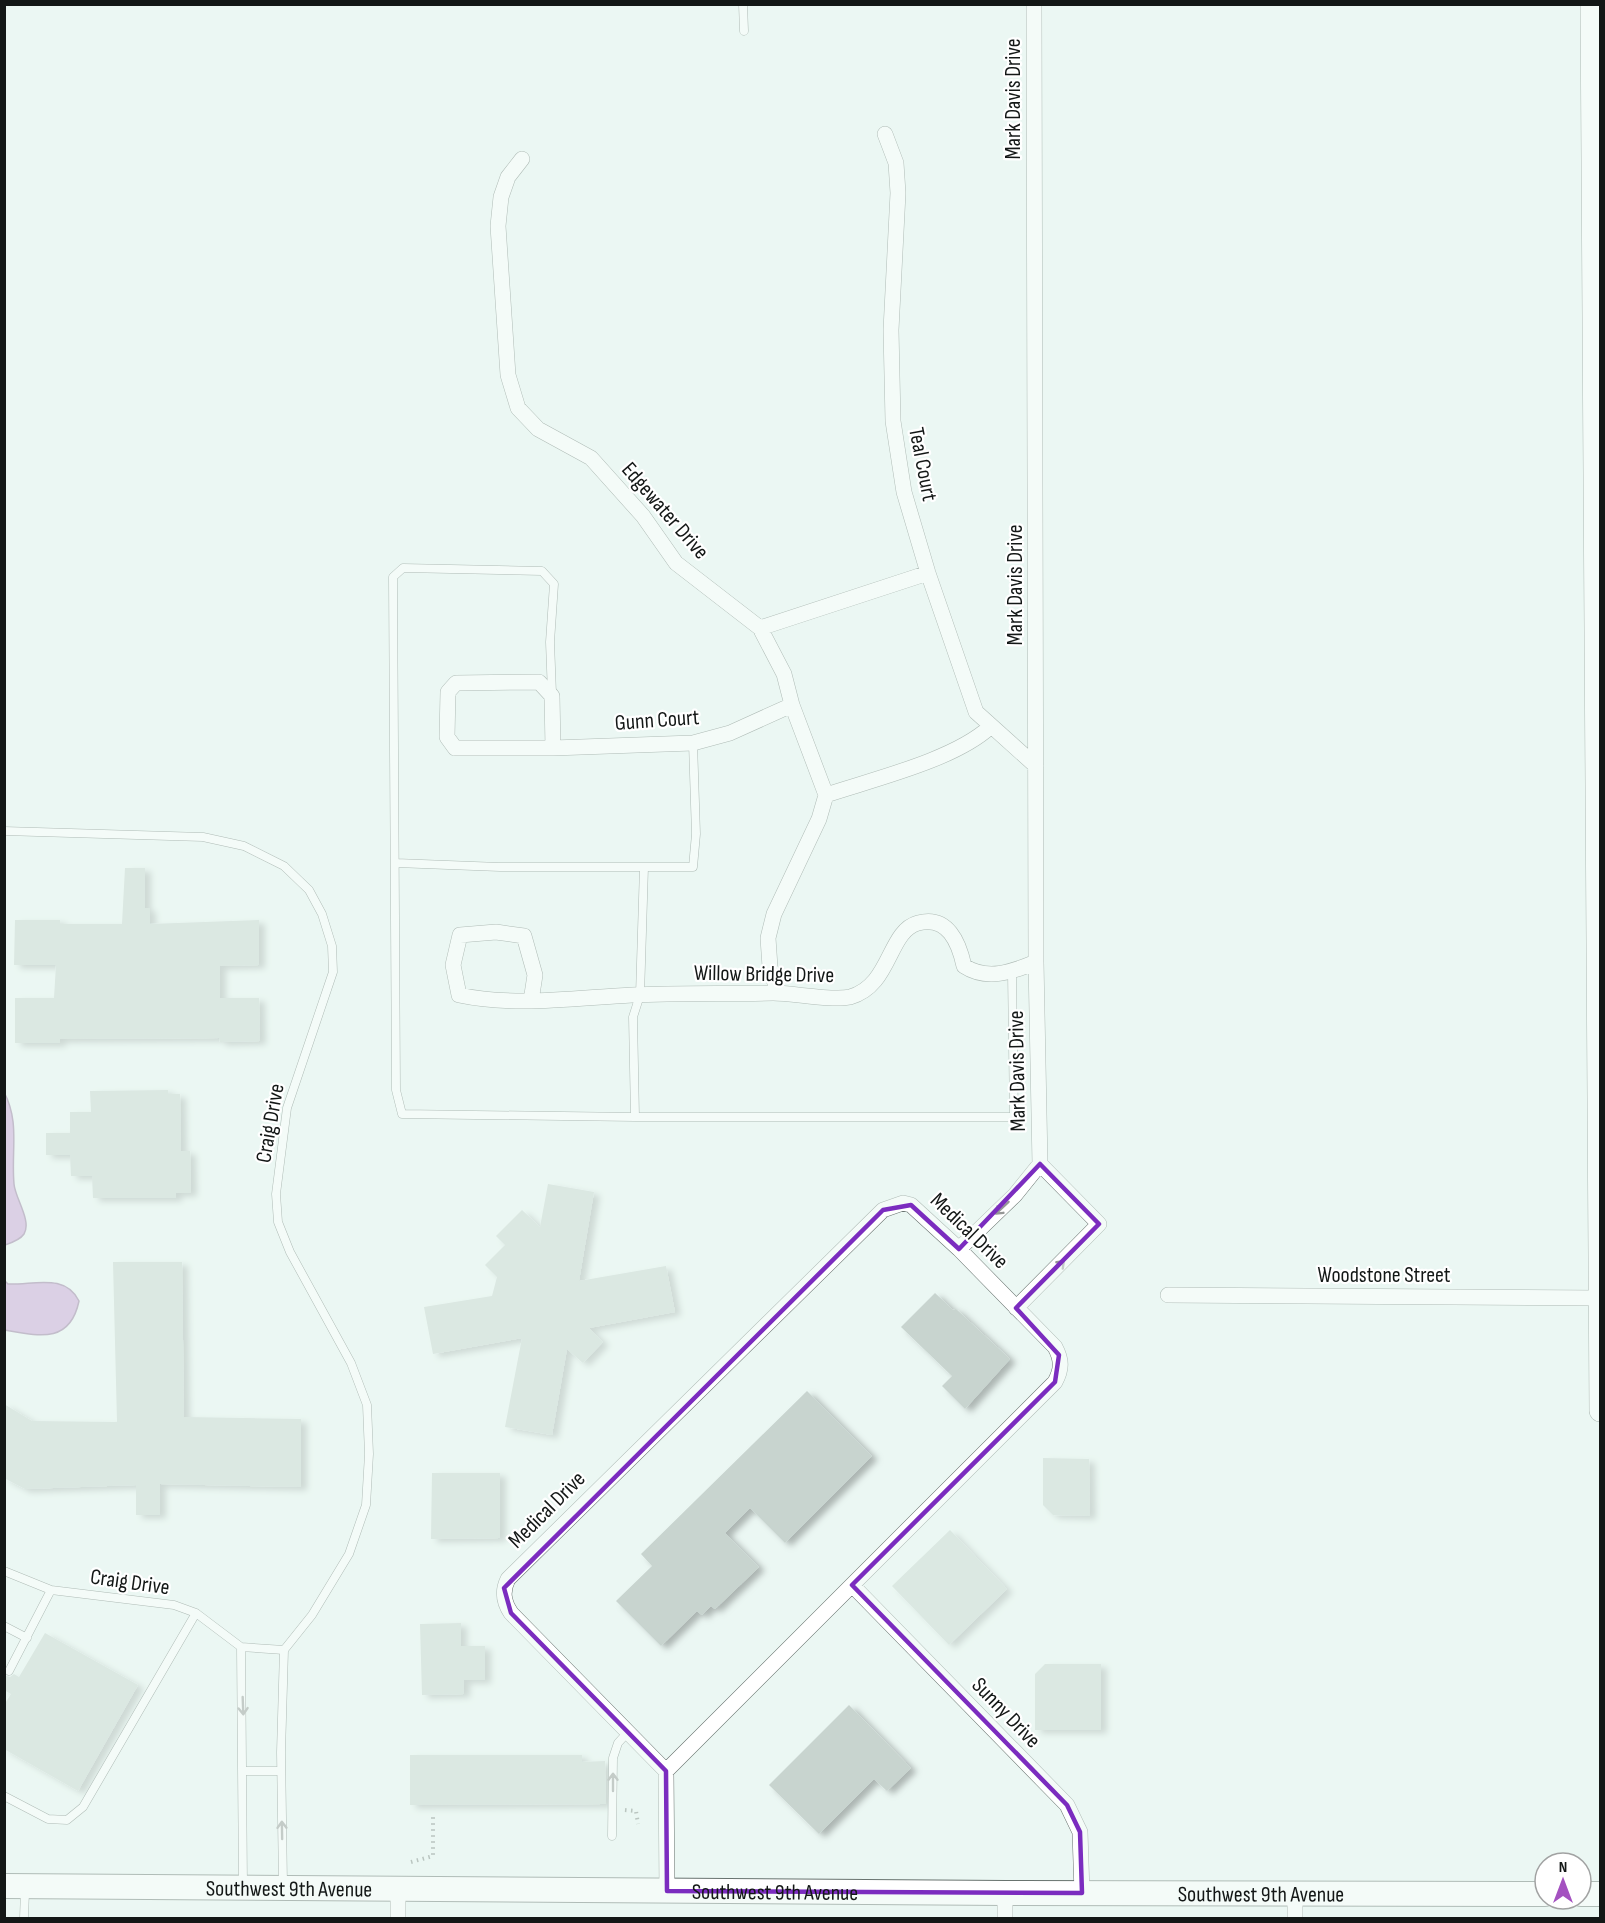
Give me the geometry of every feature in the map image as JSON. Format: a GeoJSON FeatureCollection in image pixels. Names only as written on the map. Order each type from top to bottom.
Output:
{"type":"FeatureCollection","features":[{"type":"Feature","properties":{"kind":"main road","name":"Southwest 9th Avenue"},"geometry":{"type":"LineString","coordinates":[[15,1886],[1005,1893],[1533,1894]]}},
{"type":"Feature","properties":{"kind":"street","name":"Mark Davis Drive"},"geometry":{"type":"LineString","coordinates":[[1034,4],[1036,962],[1040,1164]]}},
{"type":"Feature","properties":{"kind":"street"},"geometry":{"type":"LineString","coordinates":[[1591,4],[1600,1411]]}},
{"type":"Feature","properties":{"kind":"street","name":"Teal Court"},"geometry":{"type":"LineString","coordinates":[[885,134],[896,163],[898,192],[891,330],[893,421],[904,492],[928,573],[976,712],[1036,766]]}},
{"type":"Feature","properties":{"kind":"street","name":"Edgewater Drive"},"geometry":{"type":"LineString","coordinates":[[522,159],[508,177],[501,197],[498,226],[508,375],[518,408],[538,429],[591,458],[643,516],[676,563],[760,628],[784,674],[792,705],[826,795]]}},
{"type":"Feature","properties":{"kind":"street"},"geometry":{"type":"LineString","coordinates":[[760,628],[928,573]]}},
{"type":"Feature","properties":{"kind":"street","name":"Gunn Court"},"geometry":{"type":"LineString","coordinates":[[552,696],[539,682],[456,683],[448,692],[447,736],[455,748],[553,748],[693,743],[730,733],[792,705]]}},
{"type":"Feature","properties":{"kind":"street"},"geometry":{"type":"LineString","coordinates":[[552,696],[553,748]]}},
{"type":"Feature","properties":{"kind":"street"},"geometry":{"type":"LineString","coordinates":[[778,993],[770,967],[770,930],[774,914],[819,819],[826,795],[939,756],[976,740],[990,727]]}},
{"type":"Feature","properties":{"kind":"street","name":"Willow Bridge Drive"},"geometry":{"type":"LineString","coordinates":[[531,1001],[535,975],[524,936],[496,932],[460,935],[453,965],[459,995],[488,1001],[531,1001],[640,995],[778,993],[849,997],[871,987],[903,932],[918,923],[934,923],[949,929],[959,945],[964,966],[978,975],[1012,972],[1036,962]]}},
{"type":"Feature","properties":{"kind":"street"},"geometry":{"type":"LineString","coordinates":[[959,1249],[1015,1196],[1040,1164],[1100,1224],[1017,1308]]}},
{"type":"Feature","properties":{"kind":"street","name":"Medical Drive"},"geometry":{"type":"LineString","coordinates":[[903,1203],[911,1205],[959,1249],[1059,1355],[1060,1372],[1055,1382],[666,1771],[511,1613],[504,1598],[504,1588],[508,1579],[883,1210],[903,1203]]}},
{"type":"Feature","properties":{"kind":"street","name":"Woodstone Street"},"geometry":{"type":"LineString","coordinates":[[1168,1295],[1599,1298]]}},
{"type":"Feature","properties":{"kind":"street","name":"Sunny Drive"},"geometry":{"type":"LineString","coordinates":[[852,1585],[1067,1805],[1077,1820],[1080,1832],[1082,1893]]}},
{"type":"Feature","properties":{"kind":"street"},"geometry":{"type":"LineString","coordinates":[[666,1771],[667,1891]]}},
{"type":"Feature","properties":{"kind":"street"},"geometry":{"type":"LineString","coordinates":[[398,1889],[398,1918]]}},
{"type":"Feature","properties":{"kind":"street"},"geometry":{"type":"LineString","coordinates":[[1005,1893],[1005,1918]]}},
{"type":"Feature","properties":{"kind":"street"},"geometry":{"type":"LineString","coordinates":[[1295,1893],[1295,1918]]}},
{"type":"Feature","properties":{"kind":"lane"},"geometry":{"type":"LineString","coordinates":[[743,4],[744,31]]}},
{"type":"Feature","properties":{"kind":"lane"},"geometry":{"type":"LineString","coordinates":[[552,696],[550,642],[554,584],[542,571],[403,568],[393,577],[396,1090],[402,1114],[635,1117],[1014,1116],[1012,972]]}},
{"type":"Feature","properties":{"kind":"lane"},"geometry":{"type":"LineString","coordinates":[[396,863],[693,867],[696,834],[693,743]]}},
{"type":"Feature","properties":{"kind":"lane","name":"Craig Drive"},"geometry":{"type":"LineString","coordinates":[[4,831],[203,837],[244,846],[284,866],[309,890],[322,914],[332,946],[333,972],[287,1107],[276,1194],[277,1213],[278,1222],[290,1252],[351,1363],[367,1405],[369,1454],[366,1505],[349,1554],[312,1615],[284,1650]]}},
{"type":"Feature","properties":{"kind":"lane"},"geometry":{"type":"LineString","coordinates":[[635,1117],[633,1017],[640,995],[644,867]]}},
{"type":"Feature","properties":{"kind":"lane","name":"Craig Drive"},"geometry":{"type":"LineString","coordinates":[[4,1571],[51,1590],[152,1601],[196,1613],[241,1647]]}},
{"type":"Feature","properties":{"kind":"lane"},"geometry":{"type":"LineString","coordinates":[[9,1671],[51,1590]]}},
{"type":"Feature","properties":{"kind":"lane"},"geometry":{"type":"LineString","coordinates":[[4,1796],[48,1819],[67,1820],[83,1808],[196,1613]]}},
{"type":"Feature","properties":{"kind":"lane"},"geometry":{"type":"LineString","coordinates":[[4,1626],[27,1638]]}},
{"type":"Feature","properties":{"kind":"lane"},"geometry":{"type":"LineString","coordinates":[[243,1888],[244,1771],[241,1647],[284,1650],[281,1771],[283,1888]]}},
{"type":"Feature","properties":{"kind":"lane"},"geometry":{"type":"LineString","coordinates":[[612,1836],[613,1758],[618,1743],[628,1732]]}},
{"type":"Feature","properties":{"kind":"lane"},"geometry":{"type":"LineString","coordinates":[[244,1771],[281,1771]]}},
{"type":"Feature","properties":{"kind":"lane"},"geometry":{"type":"LineString","coordinates":[[15,1886],[24,1918]]}},
{"type":"Feature","properties":{"kind":"path"},"geometry":{"type":"LineString","coordinates":[[636,1811],[638,1824]]}},
{"type":"Feature","properties":{"kind":"path"},"geometry":{"type":"LineString","coordinates":[[411,1862],[433,1856],[433,1817]]}},
{"type":"Feature","properties":{"kind":"highlighted area"},"geometry":{"type":"Polygon","coordinates":[[[1040,1164],[1099,1224],[1016,1308],[1059,1355],[1055,1382],[852,1585],[1067,1805],[1080,1832],[1082,1893],[667,1891],[666,1771],[511,1613],[504,1588],[883,1210],[911,1205],[959,1249],[1040,1164]]]}},
{"type":"Feature","properties":{"kind":"shaded area"},"geometry":{"type":"Polygon","coordinates":[[[4,1092],[12,1114],[15,1190],[26,1223],[24,1234],[5,1245],[4,1092]]]}},
{"type":"Feature","properties":{"kind":"shaded area"},"geometry":{"type":"Polygon","coordinates":[[[4,1280],[8,1284],[48,1282],[66,1287],[79,1301],[75,1315],[61,1331],[51,1334],[41,1335],[5,1330],[4,1280]]]}},
{"type":"Feature","properties":{"kind":"building"},"geometry":{"type":"Polygon","coordinates":[[[125,868],[145,868],[145,908],[150,908],[150,924],[259,920],[259,965],[220,966],[220,998],[259,998],[260,1041],[220,1042],[219,1038],[60,1039],[60,1043],[15,1043],[15,998],[54,998],[56,965],[14,965],[15,920],[60,920],[60,924],[122,924],[125,868]]]}},
{"type":"Feature","properties":{"kind":"building"},"geometry":{"type":"Polygon","coordinates":[[[168,1090],[168,1094],[180,1094],[181,1151],[190,1151],[191,1193],[176,1193],[176,1198],[93,1198],[92,1176],[71,1176],[70,1155],[46,1155],[46,1133],[70,1133],[70,1112],[91,1112],[90,1091],[168,1090]]]}},
{"type":"Feature","properties":{"kind":"building"},"geometry":{"type":"Polygon","coordinates":[[[548,1184],[594,1192],[579,1281],[666,1266],[675,1312],[589,1328],[603,1342],[583,1363],[567,1349],[552,1435],[505,1427],[522,1338],[433,1354],[424,1307],[492,1296],[497,1277],[485,1265],[505,1245],[496,1236],[522,1210],[540,1227],[548,1184]]]}},
{"type":"Feature","properties":{"kind":"building"},"geometry":{"type":"Polygon","coordinates":[[[113,1262],[182,1262],[184,1417],[301,1419],[301,1487],[160,1484],[160,1515],[136,1515],[136,1485],[25,1489],[4,1478],[4,1404],[32,1421],[117,1422],[113,1262]]]}},
{"type":"Feature","properties":{"kind":"building"},"geometry":{"type":"Polygon","coordinates":[[[935,1293],[953,1310],[956,1309],[1010,1359],[965,1409],[942,1386],[952,1376],[901,1327],[935,1293]]]}},
{"type":"Feature","properties":{"kind":"building"},"geometry":{"type":"Polygon","coordinates":[[[807,1391],[872,1456],[785,1543],[750,1508],[725,1533],[759,1567],[715,1609],[711,1606],[702,1615],[697,1611],[661,1646],[616,1601],[652,1566],[641,1554],[807,1391]]]}},
{"type":"Feature","properties":{"kind":"building"},"geometry":{"type":"Polygon","coordinates":[[[1043,1458],[1089,1459],[1090,1516],[1053,1515],[1043,1505],[1043,1458]]]}},
{"type":"Feature","properties":{"kind":"building"},"geometry":{"type":"Polygon","coordinates":[[[432,1473],[500,1473],[500,1538],[431,1539],[432,1473]]]}},
{"type":"Feature","properties":{"kind":"building"},"geometry":{"type":"Polygon","coordinates":[[[950,1530],[1007,1589],[949,1645],[892,1586],[950,1530]]]}},
{"type":"Feature","properties":{"kind":"building"},"geometry":{"type":"Polygon","coordinates":[[[461,1623],[461,1646],[485,1646],[485,1680],[464,1680],[464,1694],[422,1695],[420,1624],[461,1623]]]}},
{"type":"Feature","properties":{"kind":"building"},"geometry":{"type":"Polygon","coordinates":[[[45,1633],[138,1685],[78,1791],[4,1749],[4,1705],[11,1694],[4,1690],[4,1675],[10,1677],[14,1674],[19,1677],[45,1633]]]}},
{"type":"Feature","properties":{"kind":"building"},"geometry":{"type":"Polygon","coordinates":[[[1045,1664],[1101,1664],[1101,1730],[1035,1730],[1035,1674],[1045,1664]]]}},
{"type":"Feature","properties":{"kind":"building"},"geometry":{"type":"Polygon","coordinates":[[[849,1705],[911,1768],[887,1791],[874,1779],[819,1834],[769,1785],[849,1705]]]}},
{"type":"Feature","properties":{"kind":"building"},"geometry":{"type":"Polygon","coordinates":[[[410,1755],[582,1755],[582,1762],[605,1761],[606,1804],[410,1805],[410,1755]]]}}]}
